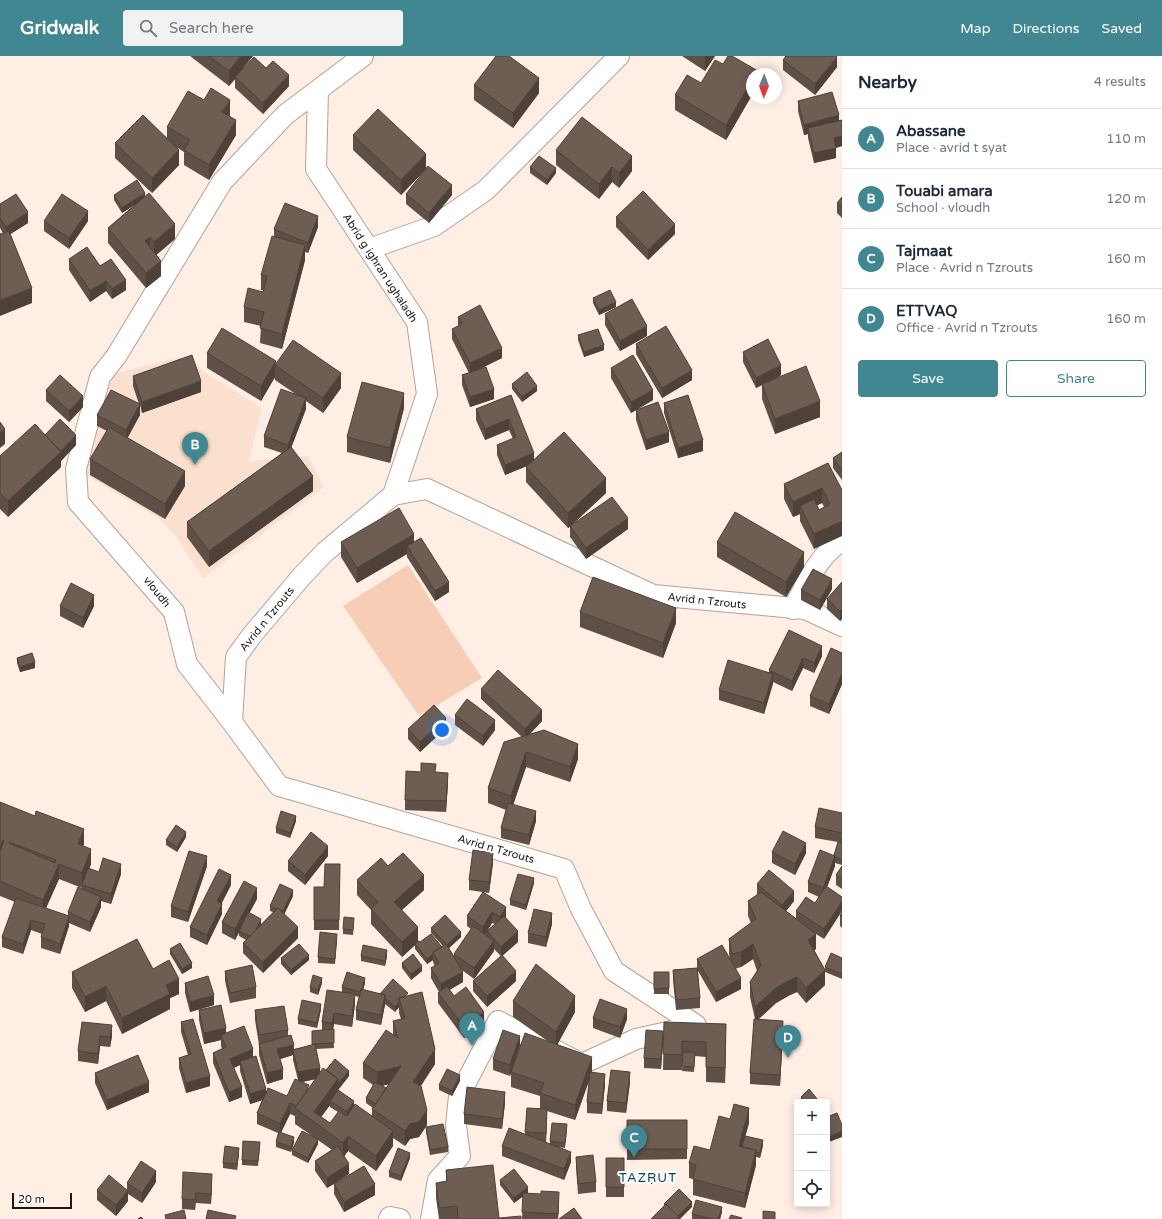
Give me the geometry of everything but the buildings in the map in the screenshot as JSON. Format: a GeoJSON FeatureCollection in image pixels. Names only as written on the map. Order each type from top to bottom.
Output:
{"type":"FeatureCollection","features":[{"type":"Feature","properties":{"kind":"street"},"geometry":{"type":"LineString","coordinates":[[369,249],[434,226],[486,190],[619,56]]}},
{"type":"Feature","properties":{"kind":"street","name":"vloudh"},"geometry":{"type":"LineString","coordinates":[[232,722],[187,664],[174,612],[78,502],[76,469],[100,378],[117,355],[222,182],[285,115],[318,91],[360,57]]}},
{"type":"Feature","properties":{"kind":"street","name":"Abrid g ighran ughaladh"},"geometry":{"type":"LineString","coordinates":[[318,91],[316,169],[417,322],[427,394],[393,495]]}},
{"type":"Feature","properties":{"kind":"street","name":"Avrid n Tzrouts"},"geometry":{"type":"LineString","coordinates":[[431,1219],[438,1180],[460,1156],[456,1126],[459,1096],[498,1021],[582,1064],[636,1039],[696,1025],[614,971],[581,909],[564,869],[278,786],[232,722],[236,657],[257,629],[320,557],[393,495],[427,489],[652,595],[806,610],[842,626]]}},
{"type":"Feature","properties":{"kind":"street"},"geometry":{"type":"LineString","coordinates":[[794,609],[815,568],[834,546],[842,542]]}},
{"type":"Feature","properties":{"kind":"street"},"geometry":{"type":"LineString","coordinates":[[389,1219],[390,1217],[400,1219]]}},
{"type":"Feature","properties":{"kind":"shaded area"},"geometry":{"type":"Polygon","coordinates":[[[181,357],[262,408],[249,461],[308,456],[324,487],[203,578],[175,535],[158,518],[76,469],[100,377],[181,357]]]}},
{"type":"Feature","properties":{"kind":"shaded area"},"geometry":{"type":"Polygon","coordinates":[[[408,565],[482,678],[419,716],[343,606],[408,565]]]}},
{"type":"Feature","properties":{"kind":"place","name":"Touabi amara"},"geometry":{"type":"Point","coordinates":[195,465]}},
{"type":"Feature","properties":{"kind":"place","name":"Abassane"},"geometry":{"type":"Point","coordinates":[472,1046]}},
{"type":"Feature","properties":{"kind":"place","name":"ETTVAQ"},"geometry":{"type":"Point","coordinates":[788,1058]}},
{"type":"Feature","properties":{"kind":"place","name":"Tajmaat"},"geometry":{"type":"Point","coordinates":[634,1158]}},
{"type":"Feature","properties":{"kind":"district","name":"TAZṚUT"},"geometry":{"type":"Point","coordinates":[648,1178]}}]}
